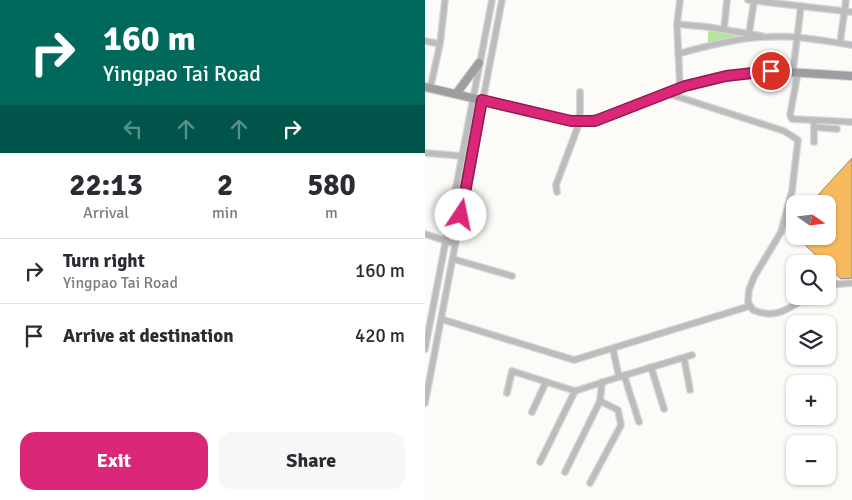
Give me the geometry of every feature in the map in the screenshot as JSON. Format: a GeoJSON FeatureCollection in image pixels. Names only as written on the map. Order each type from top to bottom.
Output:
{"type":"FeatureCollection","features":[{"type":"Feature","properties":{"kind":"main road"},"geometry":{"type":"LineString","coordinates":[[456,94],[479,63]]}},
{"type":"Feature","properties":{"kind":"main road"},"geometry":{"type":"LineString","coordinates":[[429,88],[579,122],[595,121],[680,88],[743,74],[795,71],[852,76]]}},
{"type":"Feature","properties":{"kind":"street"},"geometry":{"type":"LineString","coordinates":[[429,88],[440,44],[445,0]]}},
{"type":"Feature","properties":{"kind":"street"},"geometry":{"type":"LineString","coordinates":[[429,345],[441,319],[453,258],[451,243],[462,156],[492,0]]}},
{"type":"Feature","properties":{"kind":"street"},"geometry":{"type":"LineString","coordinates":[[425,403],[429,345],[502,0]]}},
{"type":"Feature","properties":{"kind":"street"},"geometry":{"type":"LineString","coordinates":[[680,0],[677,24],[680,88]]}},
{"type":"Feature","properties":{"kind":"street"},"geometry":{"type":"LineString","coordinates":[[724,29],[727,0]]}},
{"type":"Feature","properties":{"kind":"street"},"geometry":{"type":"LineString","coordinates":[[749,34],[751,0],[852,12]]}},
{"type":"Feature","properties":{"kind":"street"},"geometry":{"type":"LineString","coordinates":[[840,43],[846,0]]}},
{"type":"Feature","properties":{"kind":"street"},"geometry":{"type":"LineString","coordinates":[[801,6],[791,117],[796,120],[837,128]]}},
{"type":"Feature","properties":{"kind":"street"},"geometry":{"type":"LineString","coordinates":[[677,24],[724,29],[766,37],[797,38],[852,45]]}},
{"type":"Feature","properties":{"kind":"street"},"geometry":{"type":"LineString","coordinates":[[678,54],[708,46],[766,37]]}},
{"type":"Feature","properties":{"kind":"street"},"geometry":{"type":"LineString","coordinates":[[425,41],[440,44]]}},
{"type":"Feature","properties":{"kind":"street"},"geometry":{"type":"LineString","coordinates":[[557,192],[559,176],[579,122],[580,92]]}},
{"type":"Feature","properties":{"kind":"street"},"geometry":{"type":"LineString","coordinates":[[666,93],[784,131],[798,140],[792,191],[784,223],[781,232],[751,283],[747,298],[750,306],[759,312],[777,314],[793,305]]}},
{"type":"Feature","properties":{"kind":"street"},"geometry":{"type":"LineString","coordinates":[[815,124],[852,122]]}},
{"type":"Feature","properties":{"kind":"street"},"geometry":{"type":"LineString","coordinates":[[814,142],[815,124]]}},
{"type":"Feature","properties":{"kind":"street"},"geometry":{"type":"LineString","coordinates":[[425,152],[462,156]]}},
{"type":"Feature","properties":{"kind":"street"},"geometry":{"type":"LineString","coordinates":[[425,234],[451,243]]}},
{"type":"Feature","properties":{"kind":"street"},"geometry":{"type":"LineString","coordinates":[[453,258],[512,276]]}},
{"type":"Feature","properties":{"kind":"street"},"geometry":{"type":"LineString","coordinates":[[836,283],[852,281]]}},
{"type":"Feature","properties":{"kind":"street"},"geometry":{"type":"LineString","coordinates":[[441,319],[574,360],[750,306]]}},
{"type":"Feature","properties":{"kind":"street"},"geometry":{"type":"LineString","coordinates":[[613,349],[621,376],[639,422]]}},
{"type":"Feature","properties":{"kind":"street"},"geometry":{"type":"LineString","coordinates":[[507,394],[511,371],[575,391],[692,355]]}},
{"type":"Feature","properties":{"kind":"street"},"geometry":{"type":"LineString","coordinates":[[684,358],[690,390]]}},
{"type":"Feature","properties":{"kind":"street"},"geometry":{"type":"LineString","coordinates":[[651,367],[664,410]]}},
{"type":"Feature","properties":{"kind":"street"},"geometry":{"type":"LineString","coordinates":[[532,412],[546,382]]}},
{"type":"Feature","properties":{"kind":"street"},"geometry":{"type":"LineString","coordinates":[[565,472],[600,401],[603,382]]}},
{"type":"Feature","properties":{"kind":"street"},"geometry":{"type":"LineString","coordinates":[[539,462],[575,391]]}},
{"type":"Feature","properties":{"kind":"street"},"geometry":{"type":"LineString","coordinates":[[590,483],[621,425],[618,410],[600,401]]}},
{"type":"Feature","properties":{"kind":"green space"},"geometry":{"type":"Polygon","coordinates":[[[708,29],[761,36],[708,47],[708,29]]]}},
{"type":"Feature","properties":{"kind":"building"},"geometry":{"type":"Polygon","coordinates":[[[852,158],[852,278],[841,279],[836,274],[836,255],[816,255],[805,245],[836,245],[836,195],[818,195],[852,158]]]}},
{"type":"Feature","properties":{"kind":"route"},"geometry":{"type":"LineString","coordinates":[[461,215],[482,100],[571,121],[595,121],[685,86],[726,76],[771,71]]}}]}
